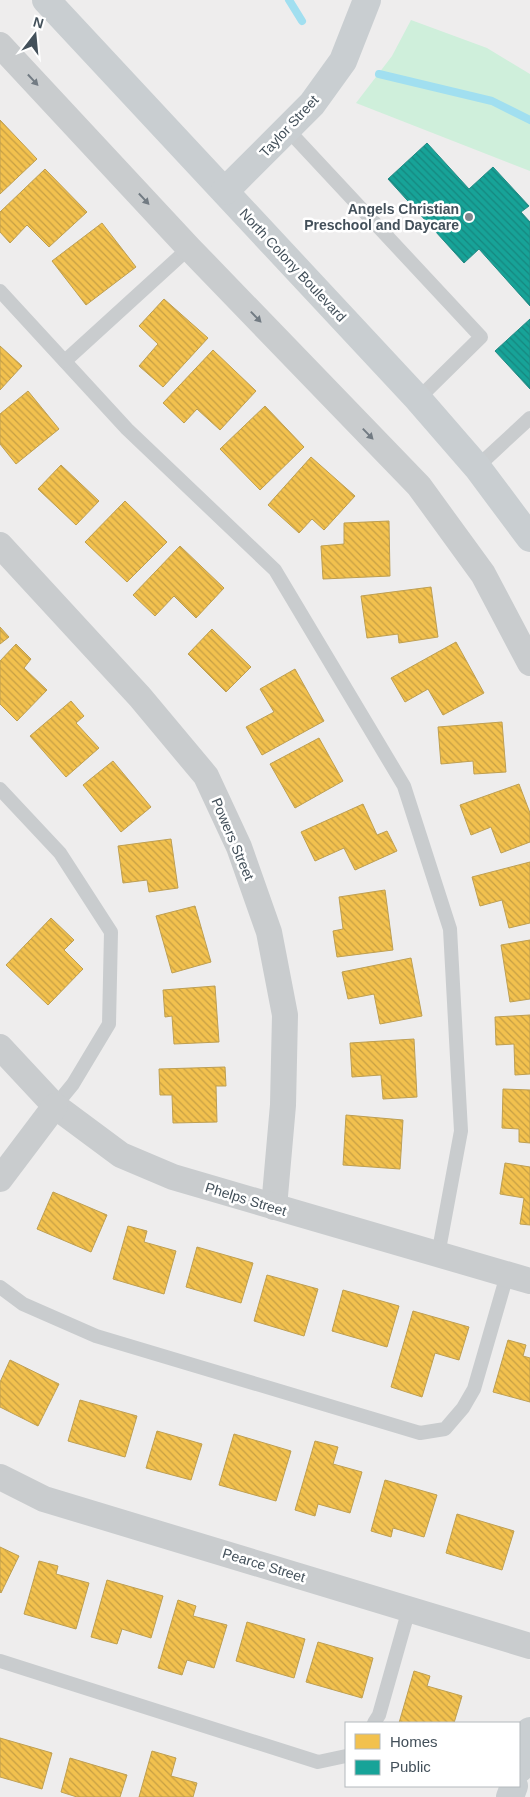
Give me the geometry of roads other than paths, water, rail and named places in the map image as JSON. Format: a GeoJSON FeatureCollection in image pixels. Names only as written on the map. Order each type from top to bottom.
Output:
{"type":"FeatureCollection","features":[{"type":"Feature","properties":{"kind":"street","name":"North Colony Boulevard"},"geometry":{"type":"LineString","coordinates":[[46,0],[418,399],[478,467],[530,538]]}},
{"type":"Feature","properties":{"kind":"street","name":"Taylor Street"},"geometry":{"type":"LineString","coordinates":[[225,191],[312,104],[343,61],[367,0]]}},
{"type":"Feature","properties":{"kind":"street"},"geometry":{"type":"LineString","coordinates":[[0,45],[189,248],[418,486],[483,574],[530,663]]}},
{"type":"Feature","properties":{"kind":"street","name":"Powers Street"},"geometry":{"type":"LineString","coordinates":[[0,545],[140,697],[206,776],[239,847],[269,932],[285,1015],[283,1105],[274,1207]]}},
{"type":"Feature","properties":{"kind":"street","name":"Phelps Street"},"geometry":{"type":"LineString","coordinates":[[0,1047],[55,1106],[121,1155],[174,1177],[518,1278]]}},
{"type":"Feature","properties":{"kind":"street"},"geometry":{"type":"LineString","coordinates":[[0,1179],[55,1106]]}},
{"type":"Feature","properties":{"kind":"street","name":"Pearce Street"},"geometry":{"type":"LineString","coordinates":[[0,1477],[44,1499],[530,1646]]}},
{"type":"Feature","properties":{"kind":"street"},"geometry":{"type":"LineString","coordinates":[[520,1766],[530,1731]]}},
{"type":"Feature","properties":{"kind":"lane"},"geometry":{"type":"LineString","coordinates":[[288,129],[481,337],[418,399]]}},
{"type":"Feature","properties":{"kind":"lane"},"geometry":{"type":"LineString","coordinates":[[65,361],[189,248]]}},
{"type":"Feature","properties":{"kind":"lane"},"geometry":{"type":"LineString","coordinates":[[0,291],[127,429],[275,570],[404,786],[450,929],[461,1131],[438,1255]]}},
{"type":"Feature","properties":{"kind":"lane"},"geometry":{"type":"LineString","coordinates":[[478,467],[530,418]]}},
{"type":"Feature","properties":{"kind":"lane"},"geometry":{"type":"LineString","coordinates":[[0,789],[60,853],[111,932],[109,1024],[73,1084],[55,1106]]}},
{"type":"Feature","properties":{"kind":"lane"},"geometry":{"type":"LineString","coordinates":[[0,1286],[23,1304],[96,1336],[420,1433],[445,1429],[463,1408],[474,1389],[518,1278]]}},
{"type":"Feature","properties":{"kind":"lane"},"geometry":{"type":"LineString","coordinates":[[375,1722],[379,1714],[410,1610]]}},
{"type":"Feature","properties":{"kind":"lane"},"geometry":{"type":"LineString","coordinates":[[0,1661],[318,1762],[345,1756]]}},
{"type":"Feature","properties":{"kind":"waterway"},"geometry":{"type":"LineString","coordinates":[[289,0],[302,21]]}},
{"type":"Feature","properties":{"kind":"waterway"},"geometry":{"type":"LineString","coordinates":[[379,74],[492,101],[530,120]]}},
{"type":"Feature","properties":{"kind":"place","name":"Angels Christian Preschool and Daycare"},"geometry":{"type":"Point","coordinates":[469,217]}}]}
